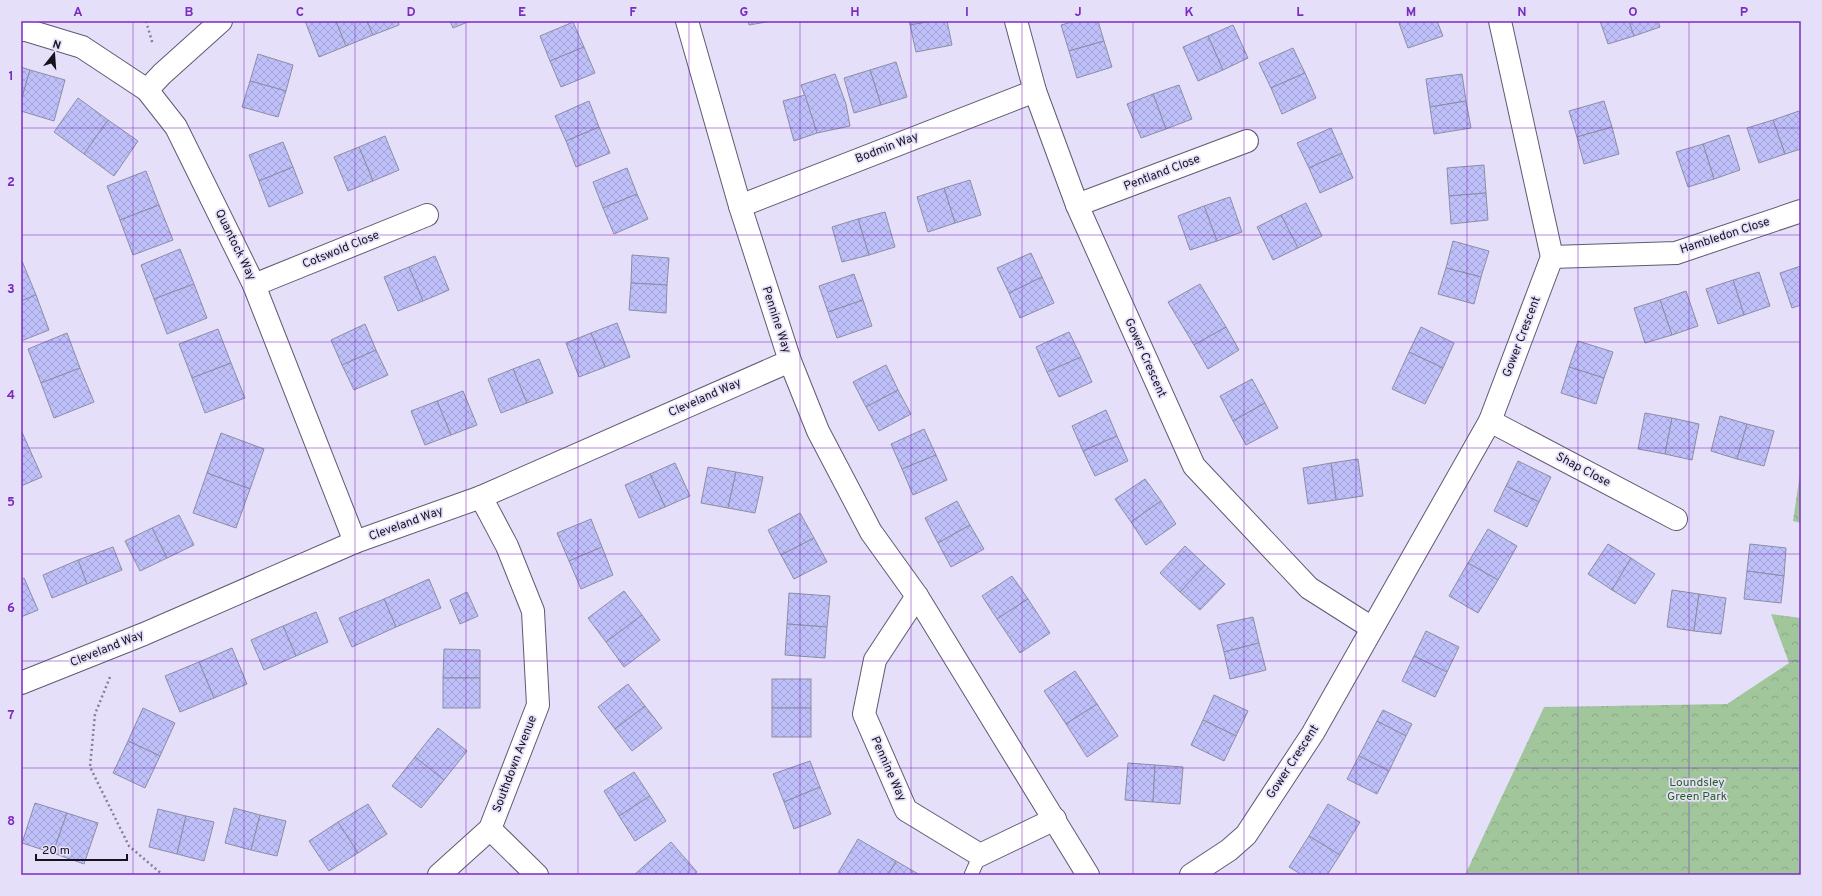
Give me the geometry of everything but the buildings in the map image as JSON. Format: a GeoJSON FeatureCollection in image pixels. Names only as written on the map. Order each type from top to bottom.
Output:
{"type":"FeatureCollection","features":[{"type":"Feature","properties":{"kind":"street"},"geometry":{"type":"LineString","coordinates":[[147,90],[162,74],[221,21]]}},
{"type":"Feature","properties":{"kind":"street","name":"Pennine Way"},"geometry":{"type":"LineString","coordinates":[[687,21],[740,206],[790,361],[818,431],[871,532],[917,596],[1088,875]]}},
{"type":"Feature","properties":{"kind":"street","name":"Gower Crescent"},"geometry":{"type":"LineString","coordinates":[[1016,21],[1035,91],[1077,205],[1194,466],[1309,588],[1372,628]]}},
{"type":"Feature","properties":{"kind":"street"},"geometry":{"type":"LineString","coordinates":[[1500,21],[1552,257]]}},
{"type":"Feature","properties":{"kind":"street","name":"Quantock Way"},"geometry":{"type":"LineString","coordinates":[[21,30],[26,30],[82,46],[147,90],[176,127],[254,285],[355,542]]}},
{"type":"Feature","properties":{"kind":"street","name":"Bodmin Way"},"geometry":{"type":"LineString","coordinates":[[740,206],[1035,91]]}},
{"type":"Feature","properties":{"kind":"street","name":"Pentland Close"},"geometry":{"type":"LineString","coordinates":[[1077,205],[1247,141]]}},
{"type":"Feature","properties":{"kind":"street","name":"Hambledon Close"},"geometry":{"type":"LineString","coordinates":[[1552,257],[1676,253],[1801,211]]}},
{"type":"Feature","properties":{"kind":"street","name":"Cotswold Close"},"geometry":{"type":"LineString","coordinates":[[254,285],[427,215]]}},
{"type":"Feature","properties":{"kind":"street","name":"Gower Crescent"},"geometry":{"type":"LineString","coordinates":[[1191,875],[1229,850],[1246,835],[1313,733],[1490,421],[1552,257]]}},
{"type":"Feature","properties":{"kind":"street","name":"Cleveland Way"},"geometry":{"type":"LineString","coordinates":[[21,683],[144,634],[355,542],[481,497],[790,361]]}},
{"type":"Feature","properties":{"kind":"street","name":"Shap Close"},"geometry":{"type":"LineString","coordinates":[[1490,421],[1676,519]]}},
{"type":"Feature","properties":{"kind":"street","name":"Southdown Avenue"},"geometry":{"type":"LineString","coordinates":[[439,875],[490,829],[538,705],[533,611],[507,546],[481,497]]}},
{"type":"Feature","properties":{"kind":"street","name":"Pennine Way"},"geometry":{"type":"LineString","coordinates":[[917,596],[875,660],[864,714],[906,810],[980,855]]}},
{"type":"Feature","properties":{"kind":"street"},"geometry":{"type":"LineString","coordinates":[[980,855],[1055,819]]}},
{"type":"Feature","properties":{"kind":"street"},"geometry":{"type":"LineString","coordinates":[[490,829],[537,875]]}},
{"type":"Feature","properties":{"kind":"lane"},"geometry":{"type":"LineString","coordinates":[[972,875],[980,855]]}},
{"type":"Feature","properties":{"kind":"path"},"geometry":{"type":"LineString","coordinates":[[112,672],[95,714],[90,767],[129,846],[163,875]]}},
{"type":"Feature","properties":{"kind":"green space"},"geometry":{"type":"Polygon","coordinates":[[[1801,467],[1801,523],[1793,521],[1801,467]]]}},
{"type":"Feature","properties":{"kind":"green space","name":"Loundsley Green Park"},"geometry":{"type":"Polygon","coordinates":[[[1771,614],[1801,618],[1801,875],[1465,875],[1544,707],[1727,704],[1789,663],[1771,614]]]}}]}
